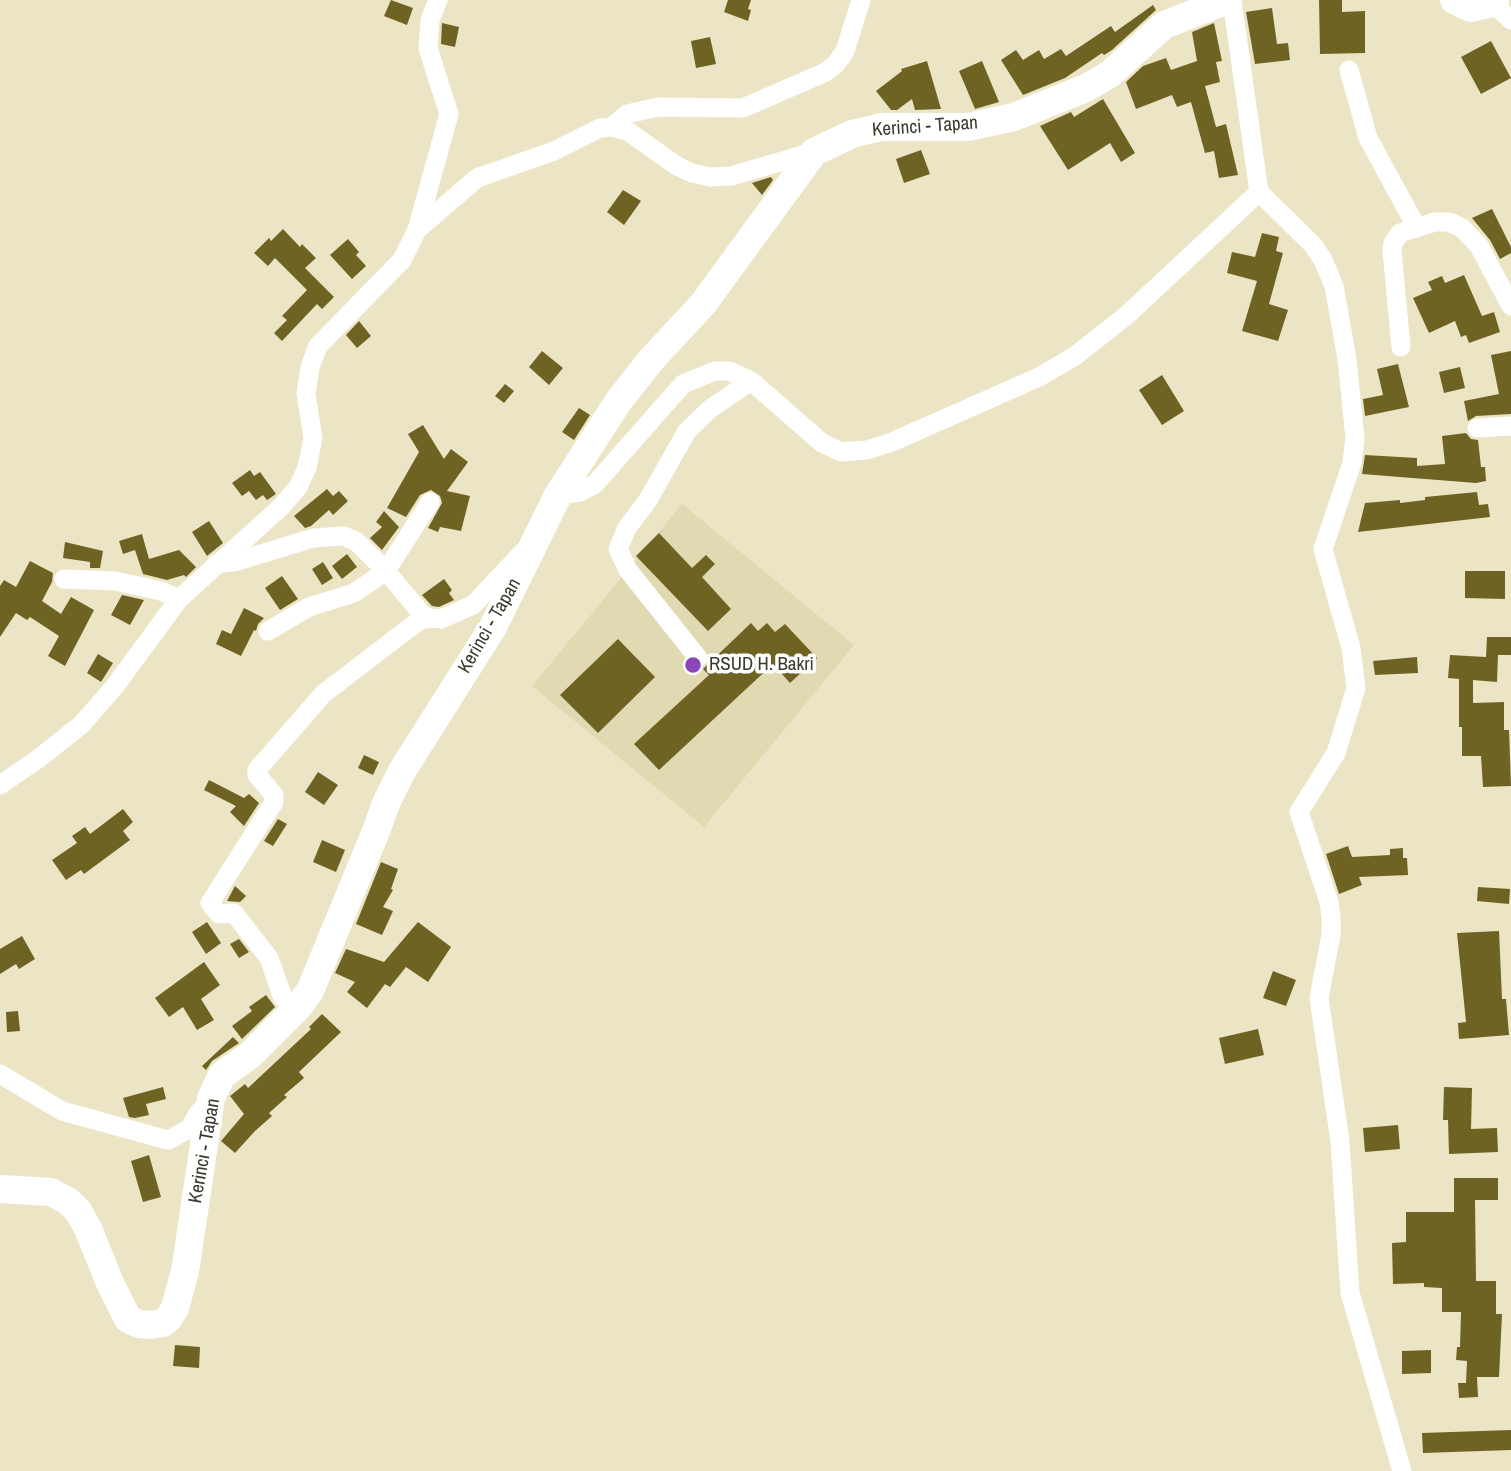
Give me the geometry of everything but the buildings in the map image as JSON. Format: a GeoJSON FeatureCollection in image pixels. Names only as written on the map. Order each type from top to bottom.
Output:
{"type":"FeatureCollection","features":[{"type":"Feature","properties":{"kind":"highway","name":"Kerinci - Tapan"},"geometry":{"type":"LineString","coordinates":[[0,1189],[51,1192],[68,1201],[79,1212],[89,1231],[128,1319],[139,1324],[163,1323],[176,1308],[185,1271],[211,1098],[222,1075],[250,1055],[298,1007],[310,991],[387,801],[402,771],[481,648],[558,495],[618,402],[651,360],[703,304],[814,152],[852,134],[881,127],[968,127],[1014,117],[1086,88],[1110,74],[1164,25],[1230,0]]}},
{"type":"Feature","properties":{"kind":"highway"},"geometry":{"type":"LineString","coordinates":[[1454,0],[1471,8],[1500,8]]}},
{"type":"Feature","properties":{"kind":"street"},"geometry":{"type":"LineString","coordinates":[[0,785],[81,725],[99,706],[179,598],[282,506],[298,487],[307,468],[313,438],[306,394],[310,367],[318,346],[402,260],[417,230],[449,114],[428,48],[430,20],[438,0]]}},
{"type":"Feature","properties":{"kind":"street"},"geometry":{"type":"LineString","coordinates":[[612,127],[627,114],[658,107],[743,108],[826,72],[845,51],[861,0]]}},
{"type":"Feature","properties":{"kind":"street"},"geometry":{"type":"LineString","coordinates":[[1230,0],[1259,192],[1313,245],[1326,267],[1334,286],[1347,359],[1355,438],[1352,463],[1323,549],[1351,648],[1356,688],[1336,753],[1299,812],[1329,902],[1331,917],[1331,936],[1319,998],[1340,1141],[1350,1293],[1402,1471]]}},
{"type":"Feature","properties":{"kind":"street"},"geometry":{"type":"LineString","coordinates":[[1349,70],[1368,138],[1417,228]]}},
{"type":"Feature","properties":{"kind":"street"},"geometry":{"type":"LineString","coordinates":[[417,230],[477,178],[554,151],[600,128],[612,127],[629,132],[677,166],[710,177],[732,176],[814,152]]}},
{"type":"Feature","properties":{"kind":"street"},"geometry":{"type":"LineString","coordinates":[[558,495],[580,492],[595,484],[683,384],[715,371],[729,371],[751,381],[822,443],[841,452],[867,450],[892,442],[1039,377],[1075,356],[1126,315],[1259,192]]}},
{"type":"Feature","properties":{"kind":"street"},"geometry":{"type":"LineString","coordinates":[[1401,346],[1393,243],[1400,233],[1435,222],[1449,222],[1462,228],[1479,246],[1511,306]]}},
{"type":"Feature","properties":{"kind":"street"},"geometry":{"type":"LineString","coordinates":[[698,658],[628,570],[618,549],[623,535],[648,500],[687,431],[710,409],[751,381]]}},
{"type":"Feature","properties":{"kind":"street"},"geometry":{"type":"LineString","coordinates":[[1477,428],[1511,426]]}},
{"type":"Feature","properties":{"kind":"street"},"geometry":{"type":"LineString","coordinates":[[268,631],[309,607],[354,593],[389,574],[430,502]]}},
{"type":"Feature","properties":{"kind":"street"},"geometry":{"type":"LineString","coordinates":[[215,564],[238,561],[313,538],[344,536],[357,542],[428,618]]}},
{"type":"Feature","properties":{"kind":"street"},"geometry":{"type":"LineString","coordinates":[[298,1007],[283,998],[269,958],[234,913],[219,914],[211,903],[274,802],[274,795],[257,775],[257,770],[323,694],[419,621],[428,618],[441,619],[473,605],[516,558],[537,540]]}},
{"type":"Feature","properties":{"kind":"street"},"geometry":{"type":"LineString","coordinates":[[64,579],[115,581],[162,591],[179,598]]}},
{"type":"Feature","properties":{"kind":"street"},"geometry":{"type":"LineString","coordinates":[[0,1074],[62,1111],[169,1140],[190,1128],[211,1098]]}},
{"type":"Feature","properties":{"kind":"shaded area","name":"RSUD H. Bakri"},"geometry":{"type":"Polygon","coordinates":[[[682,504],[854,645],[704,827],[532,686],[682,504]]]}},
{"type":"Feature","properties":{"kind":"place","name":"RSUD H. Bakri"},"geometry":{"type":"Point","coordinates":[693,665]}}]}
